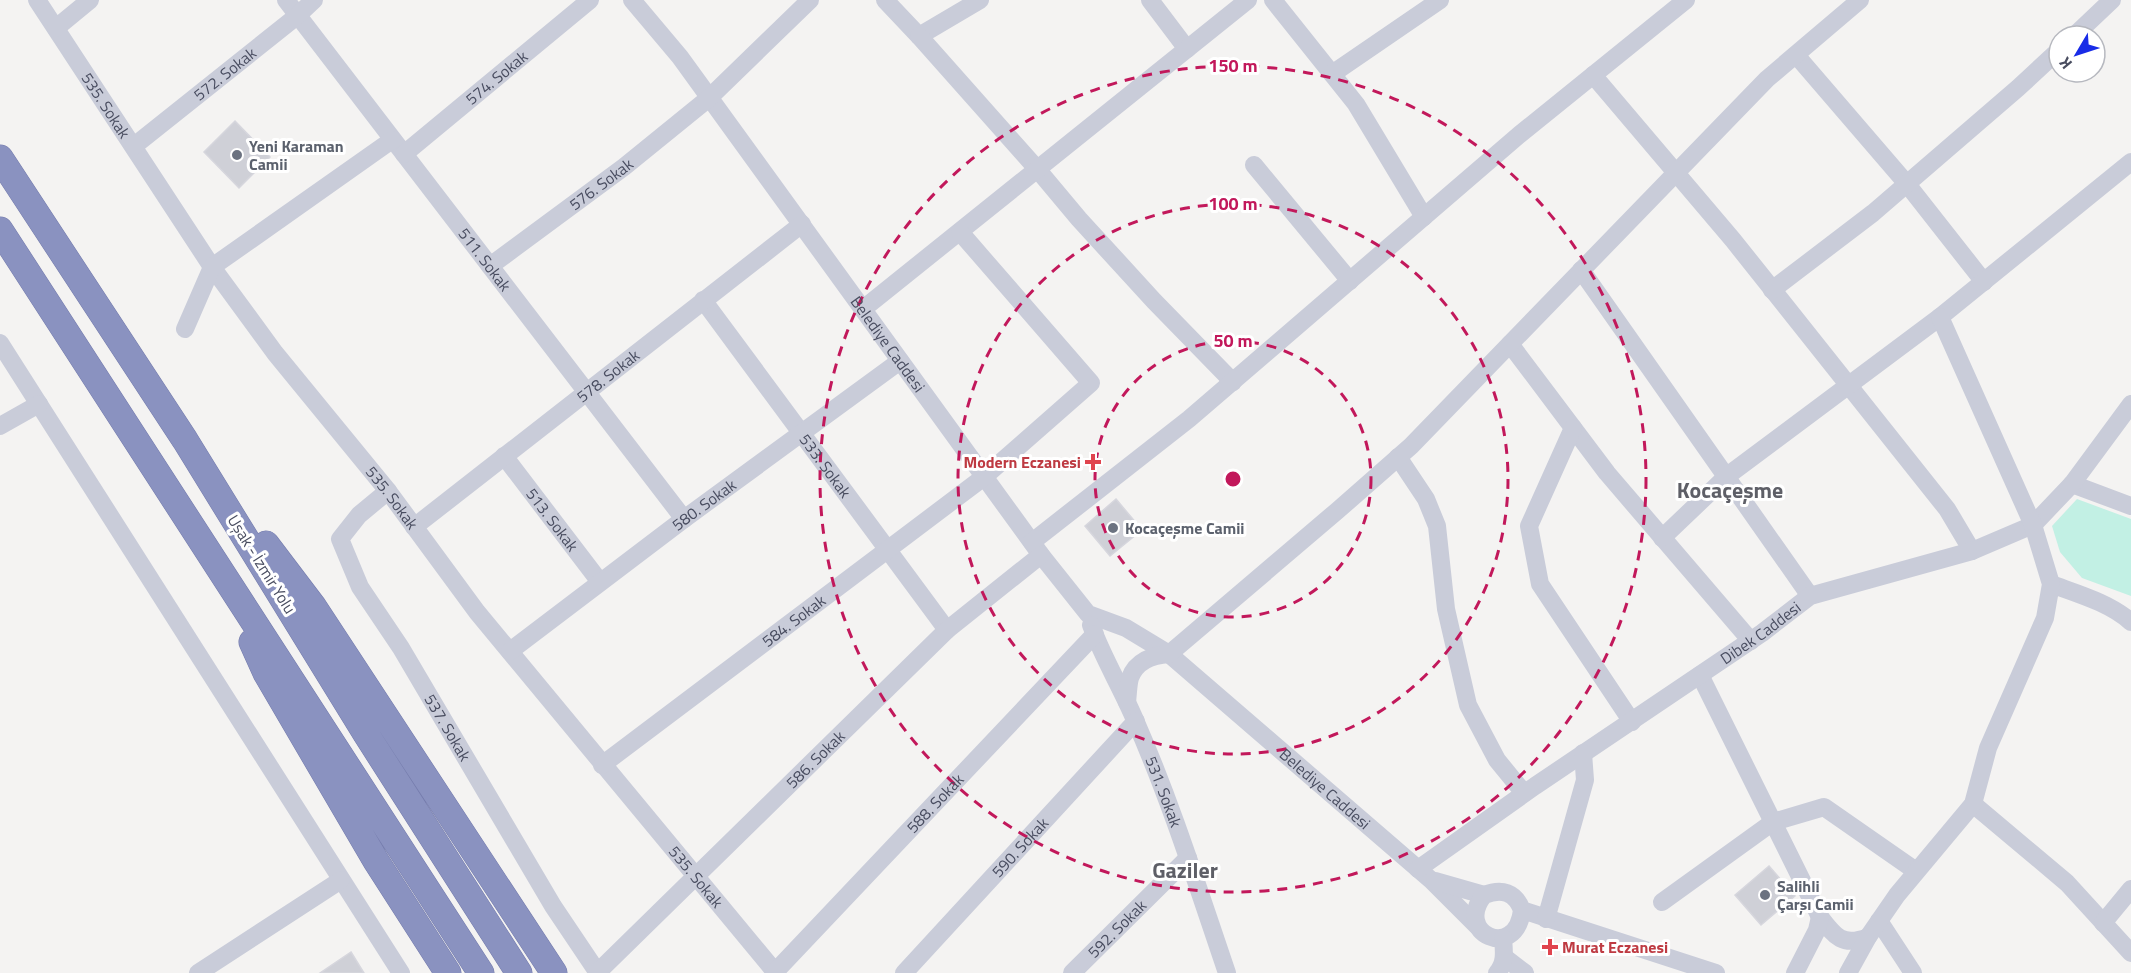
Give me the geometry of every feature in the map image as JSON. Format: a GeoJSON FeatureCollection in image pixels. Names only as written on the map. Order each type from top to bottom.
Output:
{"type":"FeatureCollection","features":[{"type":"Feature","properties":{"kind":"highway","name":"Uşak - İzmir Yolu"},"geometry":{"type":"LineString","coordinates":[[0,158],[185,440],[366,734],[519,973]]}},
{"type":"Feature","properties":{"kind":"highway"},"geometry":{"type":"LineString","coordinates":[[0,230],[481,973]]}},
{"type":"Feature","properties":{"kind":"highway"},"geometry":{"type":"LineString","coordinates":[[185,440],[313,606],[554,973]]}},
{"type":"Feature","properties":{"kind":"highway"},"geometry":{"type":"LineString","coordinates":[[220,570],[266,673],[376,861],[448,973]]}},
{"type":"Feature","properties":{"kind":"street","name":"535. Sokak"},"geometry":{"type":"LineString","coordinates":[[37,0],[212,267],[276,353],[388,491],[477,612],[775,973]]}},
{"type":"Feature","properties":{"kind":"street"},"geometry":{"type":"LineString","coordinates":[[56,28],[90,0]]}},
{"type":"Feature","properties":{"kind":"street","name":"511. Sokak"},"geometry":{"type":"LineString","coordinates":[[286,0],[684,519]]}},
{"type":"Feature","properties":{"kind":"street","name":"572. Sokak"},"geometry":{"type":"LineString","coordinates":[[134,146],[314,0]]}},
{"type":"Feature","properties":{"kind":"street","name":"574. Sokak"},"geometry":{"type":"LineString","coordinates":[[404,154],[590,0]]}},
{"type":"Feature","properties":{"kind":"street","name":"Belediye Caddesi"},"geometry":{"type":"LineString","coordinates":[[632,0],[680,57],[984,477],[1088,614],[1126,627],[1169,654],[1424,875],[1477,926]]}},
{"type":"Feature","properties":{"kind":"street","name":"576. Sokak"},"geometry":{"type":"LineString","coordinates":[[490,266],[624,166],[709,98],[810,0]]}},
{"type":"Feature","properties":{"kind":"street"},"geometry":{"type":"LineString","coordinates":[[885,0],[1038,170],[1078,219],[1233,382]]}},
{"type":"Feature","properties":{"kind":"street"},"geometry":{"type":"LineString","coordinates":[[919,36],[980,0]]}},
{"type":"Feature","properties":{"kind":"street"},"geometry":{"type":"LineString","coordinates":[[1150,0],[1187,49]]}},
{"type":"Feature","properties":{"kind":"street"},"geometry":{"type":"LineString","coordinates":[[863,309],[1248,0]]}},
{"type":"Feature","properties":{"kind":"street"},"geometry":{"type":"LineString","coordinates":[[1273,0],[1356,104],[1424,217]]}},
{"type":"Feature","properties":{"kind":"street"},"geometry":{"type":"LineString","coordinates":[[1332,75],[1440,0]]}},
{"type":"Feature","properties":{"kind":"street","name":"586. Sokak"},"geometry":{"type":"LineString","coordinates":[[598,973],[947,630],[1037,549],[1519,135],[1685,0]]}},
{"type":"Feature","properties":{"kind":"street"},"geometry":{"type":"LineString","coordinates":[[1127,702],[1130,677],[1138,666],[1152,656],[1169,654],[1398,457],[1767,80],[1860,0]]}},
{"type":"Feature","properties":{"kind":"street"},"geometry":{"type":"LineString","coordinates":[[2087,24],[2112,0]]}},
{"type":"Feature","properties":{"kind":"street"},"geometry":{"type":"LineString","coordinates":[[1796,55],[1907,184],[1984,282]]}},
{"type":"Feature","properties":{"kind":"street"},"geometry":{"type":"LineString","coordinates":[[1772,290],[1873,213],[2047,61]]}},
{"type":"Feature","properties":{"kind":"street"},"geometry":{"type":"LineString","coordinates":[[1593,75],[1772,290],[1947,509],[1972,551]]}},
{"type":"Feature","properties":{"kind":"street"},"geometry":{"type":"LineString","coordinates":[[185,328],[212,267],[392,140]]}},
{"type":"Feature","properties":{"kind":"street"},"geometry":{"type":"LineString","coordinates":[[1662,538],[1727,476],[1940,317],[2131,162]]}},
{"type":"Feature","properties":{"kind":"street"},"geometry":{"type":"LineString","coordinates":[[1254,165],[1350,281]]}},
{"type":"Feature","properties":{"kind":"street","name":"578. Sokak"},"geometry":{"type":"LineString","coordinates":[[414,527],[802,224]]}},
{"type":"Feature","properties":{"kind":"street","name":"584. Sokak"},"geometry":{"type":"LineString","coordinates":[[602,765],[984,477],[1091,383],[960,232]]}},
{"type":"Feature","properties":{"kind":"street"},"geometry":{"type":"LineString","coordinates":[[1581,270],[1810,596]]}},
{"type":"Feature","properties":{"kind":"street","name":"533. Sokak"},"geometry":{"type":"LineString","coordinates":[[704,300],[947,630]]}},
{"type":"Feature","properties":{"kind":"street"},"geometry":{"type":"LineString","coordinates":[[1848,973],[1879,921],[1916,872],[1973,804],[1988,748],[2045,618],[2051,584],[2033,525],[1940,317]]}},
{"type":"Feature","properties":{"kind":"street"},"geometry":{"type":"LineString","coordinates":[[0,343],[401,973]]}},
{"type":"Feature","properties":{"kind":"street"},"geometry":{"type":"LineString","coordinates":[[1510,344],[1606,473],[1751,641]]}},
{"type":"Feature","properties":{"kind":"street","name":"580. Sokak"},"geometry":{"type":"LineString","coordinates":[[510,651],[684,519],[900,361]]}},
{"type":"Feature","properties":{"kind":"street"},"geometry":{"type":"LineString","coordinates":[[0,426],[39,404]]}},
{"type":"Feature","properties":{"kind":"street","name":"Dibek Caddesi"},"geometry":{"type":"LineString","coordinates":[[1424,875],[1524,793],[1751,641],[1810,596],[1972,551],[2033,525],[2072,484],[2131,404]]}},
{"type":"Feature","properties":{"kind":"street"},"geometry":{"type":"LineString","coordinates":[[1573,428],[1529,526],[1540,584],[1632,722]]}},
{"type":"Feature","properties":{"kind":"street","name":"513. Sokak"},"geometry":{"type":"LineString","coordinates":[[504,456],[600,582]]}},
{"type":"Feature","properties":{"kind":"street"},"geometry":{"type":"LineString","coordinates":[[1398,457],[1426,499],[1437,526],[1446,609],[1468,705],[1497,760],[1524,793]]}},
{"type":"Feature","properties":{"kind":"street"},"geometry":{"type":"LineString","coordinates":[[2072,484],[2131,506]]}},
{"type":"Feature","properties":{"kind":"street","name":"537. Sokak"},"geometry":{"type":"LineString","coordinates":[[388,491],[359,515],[340,539],[360,586],[401,648],[553,906],[598,973]]}},
{"type":"Feature","properties":{"kind":"street"},"geometry":{"type":"LineString","coordinates":[[2051,584],[2093,601],[2131,622]]}},
{"type":"Feature","properties":{"kind":"street","name":"531. Sokak"},"geometry":{"type":"LineString","coordinates":[[1088,614],[1102,654],[1136,721],[1188,858],[1227,973]]}},
{"type":"Feature","properties":{"kind":"street","name":"588. Sokak"},"geometry":{"type":"LineString","coordinates":[[775,973],[1095,634]]}},
{"type":"Feature","properties":{"kind":"street"},"geometry":{"type":"LineString","coordinates":[[1700,675],[1820,917],[1831,931],[1844,941],[1856,942],[1868,937]]}},
{"type":"Feature","properties":{"kind":"street","name":"590. Sokak"},"geometry":{"type":"LineString","coordinates":[[904,973],[1136,721]]}},
{"type":"Feature","properties":{"kind":"street"},"geometry":{"type":"LineString","coordinates":[[1546,919],[1585,780],[1583,753]]}},
{"type":"Feature","properties":{"kind":"street"},"geometry":{"type":"LineString","coordinates":[[1973,804],[2067,883],[2131,953]]}},
{"type":"Feature","properties":{"kind":"street"},"geometry":{"type":"LineString","coordinates":[[1662,902],[1773,822],[1824,807],[1916,872]]}},
{"type":"Feature","properties":{"kind":"street","name":"592. Sokak"},"geometry":{"type":"LineString","coordinates":[[1072,973],[1188,858]]}},
{"type":"Feature","properties":{"kind":"street"},"geometry":{"type":"LineString","coordinates":[[1424,875],[1484,895],[1498,891],[1510,893],[1516,898],[1522,910],[1520,924],[1516,930],[1503,938],[1488,936],[1477,926],[1476,905],[1484,895]]}},
{"type":"Feature","properties":{"kind":"street"},"geometry":{"type":"LineString","coordinates":[[198,973],[340,880]]}},
{"type":"Feature","properties":{"kind":"street"},"geometry":{"type":"LineString","coordinates":[[2103,923],[2131,888]]}},
{"type":"Feature","properties":{"kind":"street"},"geometry":{"type":"LineString","coordinates":[[1522,910],[1716,973]]}},
{"type":"Feature","properties":{"kind":"street"},"geometry":{"type":"LineString","coordinates":[[1795,973],[1817,930],[1820,917]]}},
{"type":"Feature","properties":{"kind":"street"},"geometry":{"type":"LineString","coordinates":[[1879,921],[1912,973]]}},
{"type":"Feature","properties":{"kind":"street"},"geometry":{"type":"LineString","coordinates":[[1503,938],[1501,965],[1525,973]]}},
{"type":"Feature","properties":{"kind":"green space"},"geometry":{"type":"Polygon","coordinates":[[[2077,499],[2131,519],[2131,596],[2082,578],[2060,552],[2052,526],[2077,499]]]}},
{"type":"Feature","properties":{"kind":"building","name":"Yeni Karaman Camii"},"geometry":{"type":"Polygon","coordinates":[[[235,121],[270,157],[239,188],[204,152],[235,121]]]}},
{"type":"Feature","properties":{"kind":"building","name":"Kocaçeşme Camii"},"geometry":{"type":"Polygon","coordinates":[[[1116,499],[1142,530],[1110,556],[1085,526],[1116,499]]]}},
{"type":"Feature","properties":{"kind":"building","name":"Salihli Çarşı Camii"},"geometry":{"type":"Polygon","coordinates":[[[1769,866],[1795,896],[1761,925],[1735,895],[1769,866]]]}},
{"type":"Feature","properties":{"kind":"building"},"geometry":{"type":"Polygon","coordinates":[[[351,952],[364,973],[320,973],[351,952]]]}},
{"type":"Feature","properties":{"kind":"place","name":"Yeni Karaman Camii"},"geometry":{"type":"Point","coordinates":[237,155]}},
{"type":"Feature","properties":{"kind":"place","name":"Modern Eczanesi"},"geometry":{"type":"Point","coordinates":[1093,462]}},
{"type":"Feature","properties":{"kind":"place","name":"Kocaçeşme Camii"},"geometry":{"type":"Point","coordinates":[1113,528]}},
{"type":"Feature","properties":{"kind":"place","name":"Salihli Çarşı Camii"},"geometry":{"type":"Point","coordinates":[1765,895]}},
{"type":"Feature","properties":{"kind":"place","name":"Murat Eczanesi"},"geometry":{"type":"Point","coordinates":[1550,947]}},
{"type":"Feature","properties":{"kind":"district","name":"Kocaçeşme"},"geometry":{"type":"Point","coordinates":[1730,490]}},
{"type":"Feature","properties":{"kind":"district","name":"Gaziler"},"geometry":{"type":"Point","coordinates":[1185,870]}}]}
